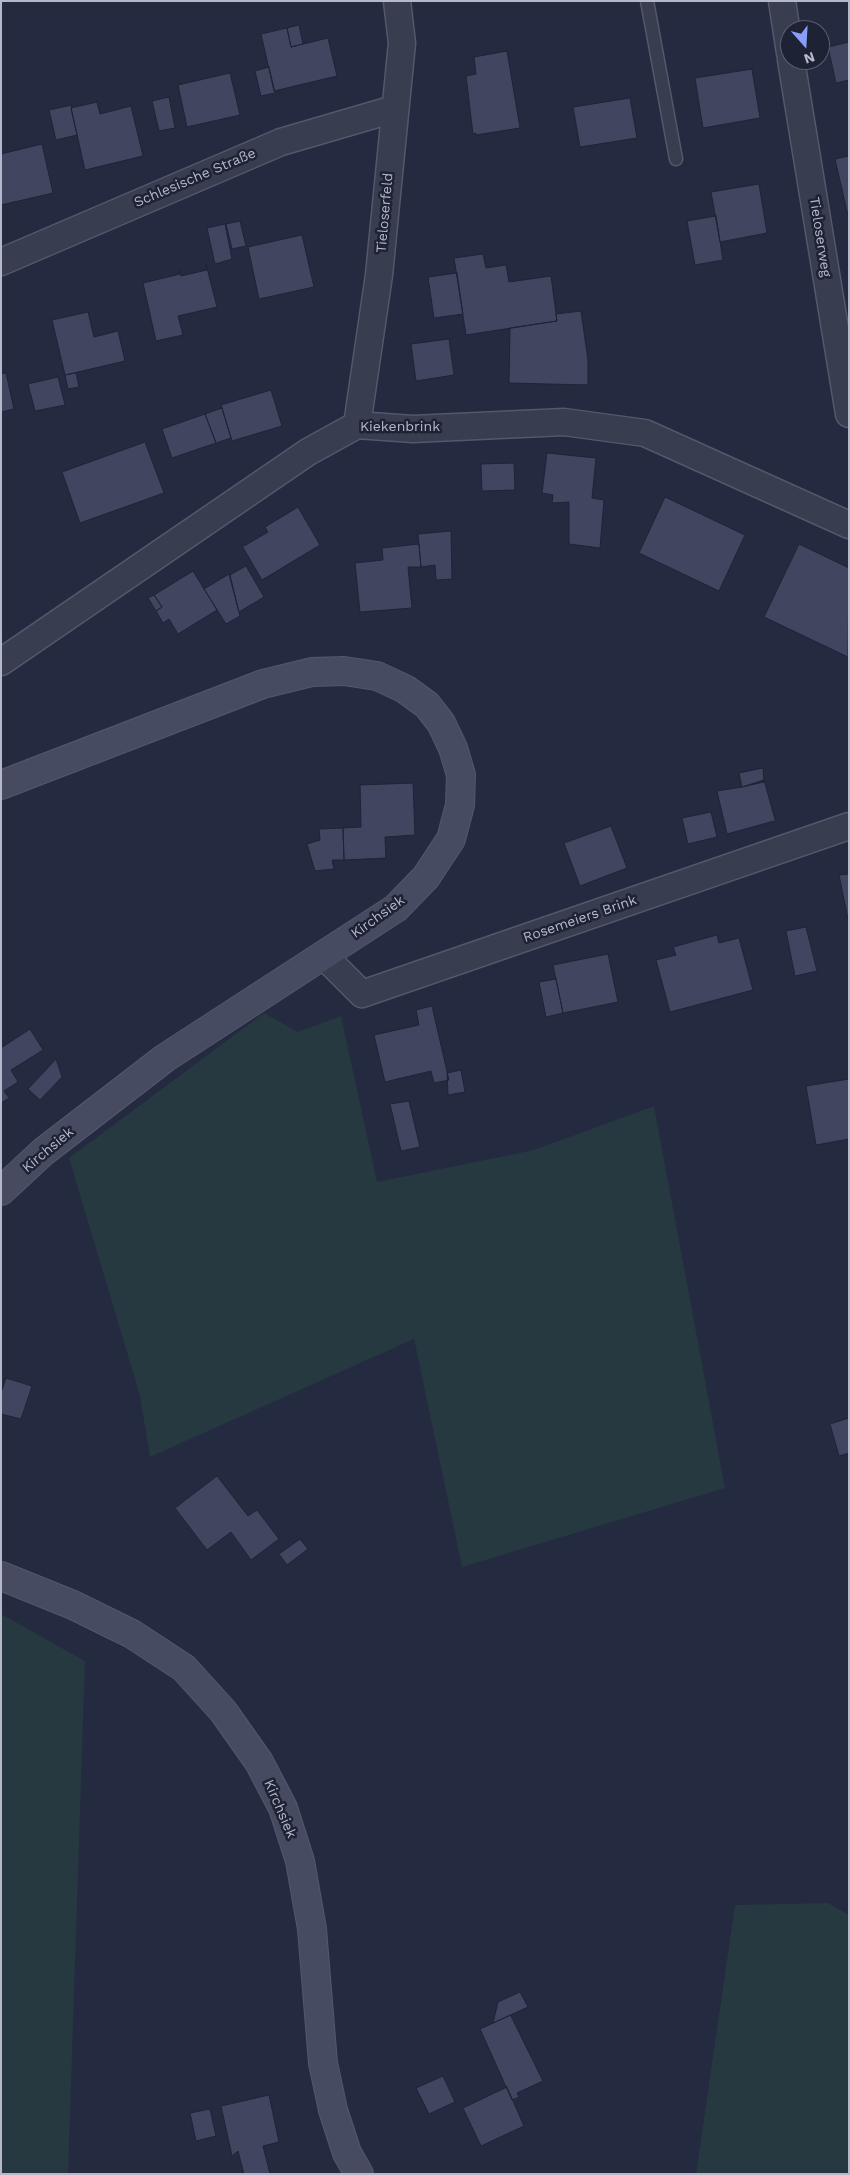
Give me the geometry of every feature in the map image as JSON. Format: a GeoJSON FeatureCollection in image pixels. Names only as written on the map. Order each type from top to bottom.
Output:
{"type":"FeatureCollection","features":[{"type":"Feature","properties":{"kind":"main road","name":"Kirchsiek"},"geometry":{"type":"LineString","coordinates":[[1,785],[263,684],[312,672],[344,671],[377,676],[405,690],[427,705],[441,723],[453,748],[460,775],[460,805],[451,839],[426,877],[396,908],[165,1058],[43,1152],[1,1191]]}},
{"type":"Feature","properties":{"kind":"main road","name":"Kirchsiek"},"geometry":{"type":"LineString","coordinates":[[1,1576],[73,1605],[132,1634],[184,1668],[223,1711],[259,1762],[283,1808],[300,1861],[312,1929],[323,2063],[333,2110],[348,2153],[359,2174]]}},
{"type":"Feature","properties":{"kind":"street","name":"Tieloserfeld"},"geometry":{"type":"LineString","coordinates":[[357,425],[379,276],[402,43],[397,1]]}},
{"type":"Feature","properties":{"kind":"street"},"geometry":{"type":"LineString","coordinates":[[782,1],[785,20]]}},
{"type":"Feature","properties":{"kind":"street","name":"Tieloserweg"},"geometry":{"type":"LineString","coordinates":[[793,70],[849,414]]}},
{"type":"Feature","properties":{"kind":"street","name":"Schlesische Straße"},"geometry":{"type":"LineString","coordinates":[[1,262],[281,142],[394,109]]}},
{"type":"Feature","properties":{"kind":"street","name":"Kiekenbrink"},"geometry":{"type":"LineString","coordinates":[[1,662],[308,452],[357,425],[413,429],[564,422],[645,433],[849,525]]}},
{"type":"Feature","properties":{"kind":"street","name":"Rosemeiers Brink"},"geometry":{"type":"LineString","coordinates":[[323,955],[362,994],[849,826]]}},
{"type":"Feature","properties":{"kind":"lane"},"geometry":{"type":"LineString","coordinates":[[647,1],[676,159]]}},
{"type":"Feature","properties":{"kind":"shaded area"},"geometry":{"type":"Polygon","coordinates":[[[264,1013],[298,1032],[341,1016],[377,1182],[534,1150],[654,1106],[725,1488],[462,1567],[414,1339],[150,1457],[140,1396],[69,1158],[264,1013]]]}},
{"type":"Feature","properties":{"kind":"shaded area"},"geometry":{"type":"Polygon","coordinates":[[[1,1614],[85,1661],[68,2174],[1,2174],[1,1614]]]}},
{"type":"Feature","properties":{"kind":"shaded area"},"geometry":{"type":"Polygon","coordinates":[[[828,1903],[849,1915],[849,2174],[696,2174],[735,1905],[828,1903]]]}},
{"type":"Feature","properties":{"kind":"building"},"geometry":{"type":"Polygon","coordinates":[[[299,25],[303,44],[291,47],[287,28],[299,25]]]}},
{"type":"Feature","properties":{"kind":"building"},"geometry":{"type":"Polygon","coordinates":[[[287,28],[291,47],[328,38],[337,76],[274,91],[261,34],[287,28]]]}},
{"type":"Feature","properties":{"kind":"building"},"geometry":{"type":"Polygon","coordinates":[[[849,42],[849,80],[836,83],[830,56],[830,47],[849,42]]]}},
{"type":"Feature","properties":{"kind":"building"},"geometry":{"type":"Polygon","coordinates":[[[507,51],[520,128],[473,134],[466,76],[476,74],[474,57],[507,51]]]}},
{"type":"Feature","properties":{"kind":"building"},"geometry":{"type":"Polygon","coordinates":[[[269,67],[275,93],[261,96],[255,71],[269,67]]]}},
{"type":"Feature","properties":{"kind":"building"},"geometry":{"type":"Polygon","coordinates":[[[752,69],[760,118],[703,128],[695,78],[752,69]]]}},
{"type":"Feature","properties":{"kind":"building"},"geometry":{"type":"Polygon","coordinates":[[[230,73],[240,115],[187,127],[178,85],[230,73]]]}},
{"type":"Feature","properties":{"kind":"building"},"geometry":{"type":"Polygon","coordinates":[[[169,97],[175,128],[159,131],[152,101],[169,97]]]}},
{"type":"Feature","properties":{"kind":"building"},"geometry":{"type":"Polygon","coordinates":[[[630,98],[637,138],[580,147],[573,107],[630,98]]]}},
{"type":"Feature","properties":{"kind":"building"},"geometry":{"type":"Polygon","coordinates":[[[97,102],[100,114],[131,106],[143,156],[85,170],[71,108],[97,102]]]}},
{"type":"Feature","properties":{"kind":"building"},"geometry":{"type":"Polygon","coordinates":[[[72,105],[77,135],[56,140],[49,110],[72,105]]]}},
{"type":"Feature","properties":{"kind":"building"},"geometry":{"type":"Polygon","coordinates":[[[42,144],[53,193],[1,205],[1,154],[42,144]]]}},
{"type":"Feature","properties":{"kind":"building"},"geometry":{"type":"Polygon","coordinates":[[[849,156],[849,220],[835,159],[849,156]]]}},
{"type":"Feature","properties":{"kind":"building"},"geometry":{"type":"Polygon","coordinates":[[[759,184],[767,233],[720,242],[711,192],[759,184]]]}},
{"type":"Feature","properties":{"kind":"building"},"geometry":{"type":"Polygon","coordinates":[[[716,216],[723,260],[695,265],[687,221],[716,216]]]}},
{"type":"Feature","properties":{"kind":"building"},"geometry":{"type":"Polygon","coordinates":[[[240,221],[246,246],[232,249],[226,224],[240,221]]]}},
{"type":"Feature","properties":{"kind":"building"},"geometry":{"type":"Polygon","coordinates":[[[225,224],[232,259],[215,264],[207,228],[225,224]]]}},
{"type":"Feature","properties":{"kind":"building"},"geometry":{"type":"Polygon","coordinates":[[[302,235],[314,287],[259,299],[248,247],[302,235]]]}},
{"type":"Feature","properties":{"kind":"building"},"geometry":{"type":"Polygon","coordinates":[[[483,254],[486,268],[506,265],[509,282],[551,276],[557,321],[466,335],[454,258],[483,254]]]}},
{"type":"Feature","properties":{"kind":"building"},"geometry":{"type":"Polygon","coordinates":[[[206,264],[217,307],[178,316],[183,335],[156,341],[143,283],[180,274],[180,270],[181,276],[207,270],[206,264]]]}},
{"type":"Feature","properties":{"kind":"building"},"geometry":{"type":"Polygon","coordinates":[[[457,273],[463,314],[434,318],[428,277],[457,273]]]}},
{"type":"Feature","properties":{"kind":"building"},"geometry":{"type":"Polygon","coordinates":[[[581,311],[588,360],[588,385],[509,383],[510,328],[557,321],[556,314],[581,311]]]}},
{"type":"Feature","properties":{"kind":"building"},"geometry":{"type":"Polygon","coordinates":[[[88,312],[94,337],[118,331],[125,361],[65,375],[52,320],[88,312]]]}},
{"type":"Feature","properties":{"kind":"building"},"geometry":{"type":"Polygon","coordinates":[[[449,339],[454,375],[416,381],[411,344],[449,339]]]}},
{"type":"Feature","properties":{"kind":"building"},"geometry":{"type":"Polygon","coordinates":[[[6,373],[14,409],[1,412],[1,374],[6,373]]]}},
{"type":"Feature","properties":{"kind":"building"},"geometry":{"type":"Polygon","coordinates":[[[76,373],[79,387],[68,389],[65,375],[76,373]]]}},
{"type":"Feature","properties":{"kind":"building"},"geometry":{"type":"Polygon","coordinates":[[[58,377],[65,405],[35,411],[28,384],[58,377]]]}},
{"type":"Feature","properties":{"kind":"building"},"geometry":{"type":"Polygon","coordinates":[[[271,390],[282,426],[232,441],[221,405],[271,390]]]}},
{"type":"Feature","properties":{"kind":"building"},"geometry":{"type":"Polygon","coordinates":[[[222,408],[231,438],[216,443],[205,414],[222,408]]]}},
{"type":"Feature","properties":{"kind":"building"},"geometry":{"type":"Polygon","coordinates":[[[205,414],[216,443],[172,458],[162,429],[205,414]]]}},
{"type":"Feature","properties":{"kind":"building"},"geometry":{"type":"Polygon","coordinates":[[[145,442],[164,493],[80,523],[62,472],[145,442]]]}},
{"type":"Feature","properties":{"kind":"building"},"geometry":{"type":"Polygon","coordinates":[[[547,453],[596,458],[592,498],[604,500],[600,548],[569,544],[569,502],[552,503],[553,495],[542,493],[547,453]]]}},
{"type":"Feature","properties":{"kind":"building"},"geometry":{"type":"Polygon","coordinates":[[[514,463],[515,490],[482,491],[481,464],[514,463]]]}},
{"type":"Feature","properties":{"kind":"building"},"geometry":{"type":"Polygon","coordinates":[[[665,497],[745,535],[719,591],[639,553],[665,497]]]}},
{"type":"Feature","properties":{"kind":"building"},"geometry":{"type":"Polygon","coordinates":[[[298,507],[320,545],[262,580],[241,544],[244,546],[268,532],[265,527],[298,507]]]}},
{"type":"Feature","properties":{"kind":"building"},"geometry":{"type":"Polygon","coordinates":[[[451,531],[452,579],[436,580],[435,565],[421,567],[418,534],[451,531]]]}},
{"type":"Feature","properties":{"kind":"building"},"geometry":{"type":"Polygon","coordinates":[[[419,544],[421,567],[408,567],[412,608],[360,612],[355,563],[383,560],[382,548],[419,544]]]}},
{"type":"Feature","properties":{"kind":"building"},"geometry":{"type":"Polygon","coordinates":[[[799,544],[849,568],[848,657],[764,617],[799,544]]]}},
{"type":"Feature","properties":{"kind":"building"},"geometry":{"type":"Polygon","coordinates":[[[246,566],[264,597],[239,612],[230,575],[246,566]]]}},
{"type":"Feature","properties":{"kind":"building"},"geometry":{"type":"Polygon","coordinates":[[[193,571],[217,610],[178,634],[169,619],[163,623],[156,611],[162,607],[154,595],[193,571]]]}},
{"type":"Feature","properties":{"kind":"building"},"geometry":{"type":"Polygon","coordinates":[[[229,574],[240,616],[226,624],[204,589],[229,574]]]}},
{"type":"Feature","properties":{"kind":"building"},"geometry":{"type":"Polygon","coordinates":[[[154,595],[162,607],[156,611],[148,598],[154,595]]]}},
{"type":"Feature","properties":{"kind":"building"},"geometry":{"type":"Polygon","coordinates":[[[763,768],[764,782],[742,787],[739,773],[763,768]]]}},
{"type":"Feature","properties":{"kind":"building"},"geometry":{"type":"Polygon","coordinates":[[[764,780],[776,823],[774,821],[727,834],[717,791],[742,787],[764,780]]]}},
{"type":"Feature","properties":{"kind":"building"},"geometry":{"type":"Polygon","coordinates":[[[413,783],[415,835],[385,837],[386,858],[344,860],[343,828],[361,827],[360,785],[413,783]]]}},
{"type":"Feature","properties":{"kind":"building"},"geometry":{"type":"Polygon","coordinates":[[[711,812],[717,837],[688,844],[682,818],[711,812]]]}},
{"type":"Feature","properties":{"kind":"building"},"geometry":{"type":"Polygon","coordinates":[[[611,826],[627,868],[580,886],[564,843],[611,826]]]}},
{"type":"Feature","properties":{"kind":"building"},"geometry":{"type":"Polygon","coordinates":[[[343,828],[344,860],[332,860],[334,869],[315,871],[307,844],[320,840],[319,829],[343,828]]]}},
{"type":"Feature","properties":{"kind":"building"},"geometry":{"type":"Polygon","coordinates":[[[849,874],[849,924],[839,875],[849,874]]]}},
{"type":"Feature","properties":{"kind":"building"},"geometry":{"type":"Polygon","coordinates":[[[806,927],[817,971],[795,976],[786,931],[806,927]]]}},
{"type":"Feature","properties":{"kind":"building"},"geometry":{"type":"Polygon","coordinates":[[[717,935],[719,943],[739,938],[753,990],[670,1012],[656,960],[676,955],[673,947],[717,935]]]}},
{"type":"Feature","properties":{"kind":"building"},"geometry":{"type":"Polygon","coordinates":[[[608,954],[618,1002],[563,1013],[553,965],[608,954]]]}},
{"type":"Feature","properties":{"kind":"building"},"geometry":{"type":"Polygon","coordinates":[[[556,979],[563,1013],[546,1017],[539,982],[556,979]]]}},
{"type":"Feature","properties":{"kind":"building"},"geometry":{"type":"Polygon","coordinates":[[[432,1006],[449,1080],[434,1083],[431,1071],[385,1082],[374,1035],[419,1025],[416,1010],[432,1006]]]}},
{"type":"Feature","properties":{"kind":"building"},"geometry":{"type":"Polygon","coordinates":[[[30,1029],[43,1050],[11,1070],[18,1082],[4,1091],[9,1098],[1,1103],[1,1048],[30,1029]]]}},
{"type":"Feature","properties":{"kind":"building"},"geometry":{"type":"Polygon","coordinates":[[[56,1059],[62,1077],[40,1100],[28,1089],[56,1059]]]}},
{"type":"Feature","properties":{"kind":"building"},"geometry":{"type":"Polygon","coordinates":[[[461,1070],[465,1092],[448,1095],[447,1073],[461,1070]]]}},
{"type":"Feature","properties":{"kind":"building"},"geometry":{"type":"Polygon","coordinates":[[[849,1079],[849,1139],[816,1145],[806,1086],[849,1079]]]}},
{"type":"Feature","properties":{"kind":"building"},"geometry":{"type":"Polygon","coordinates":[[[409,1101],[420,1147],[401,1151],[390,1104],[409,1101]]]}},
{"type":"Feature","properties":{"kind":"building"},"geometry":{"type":"Polygon","coordinates":[[[6,1378],[32,1386],[21,1419],[1,1414],[1,1393],[6,1378]]]}},
{"type":"Feature","properties":{"kind":"building"},"geometry":{"type":"Polygon","coordinates":[[[849,1418],[849,1453],[839,1456],[830,1424],[849,1418]]]}},
{"type":"Feature","properties":{"kind":"building"},"geometry":{"type":"Polygon","coordinates":[[[217,1476],[248,1516],[257,1510],[279,1539],[251,1560],[231,1532],[207,1550],[175,1508],[217,1476]]]}},
{"type":"Feature","properties":{"kind":"building"},"geometry":{"type":"Polygon","coordinates":[[[300,1539],[308,1549],[287,1565],[279,1554],[300,1539]]]}},
{"type":"Feature","properties":{"kind":"building"},"geometry":{"type":"Polygon","coordinates":[[[520,1992],[528,2007],[493,2023],[498,2002],[520,1992]]]}},
{"type":"Feature","properties":{"kind":"building"},"geometry":{"type":"Polygon","coordinates":[[[513,2014],[511,2016],[543,2081],[517,2093],[519,2097],[512,2100],[480,2029],[513,2014]]]}},
{"type":"Feature","properties":{"kind":"building"},"geometry":{"type":"Polygon","coordinates":[[[443,2076],[455,2102],[429,2114],[416,2088],[443,2076]]]}},
{"type":"Feature","properties":{"kind":"building"},"geometry":{"type":"Polygon","coordinates":[[[507,2087],[524,2126],[481,2146],[463,2108],[507,2087]]]}},
{"type":"Feature","properties":{"kind":"building"},"geometry":{"type":"Polygon","coordinates":[[[269,2095],[279,2142],[263,2146],[270,2174],[244,2174],[238,2151],[232,2156],[221,2106],[269,2095]]]}},
{"type":"Feature","properties":{"kind":"building"},"geometry":{"type":"Polygon","coordinates":[[[210,2109],[216,2136],[196,2141],[190,2113],[210,2109]]]}}]}
